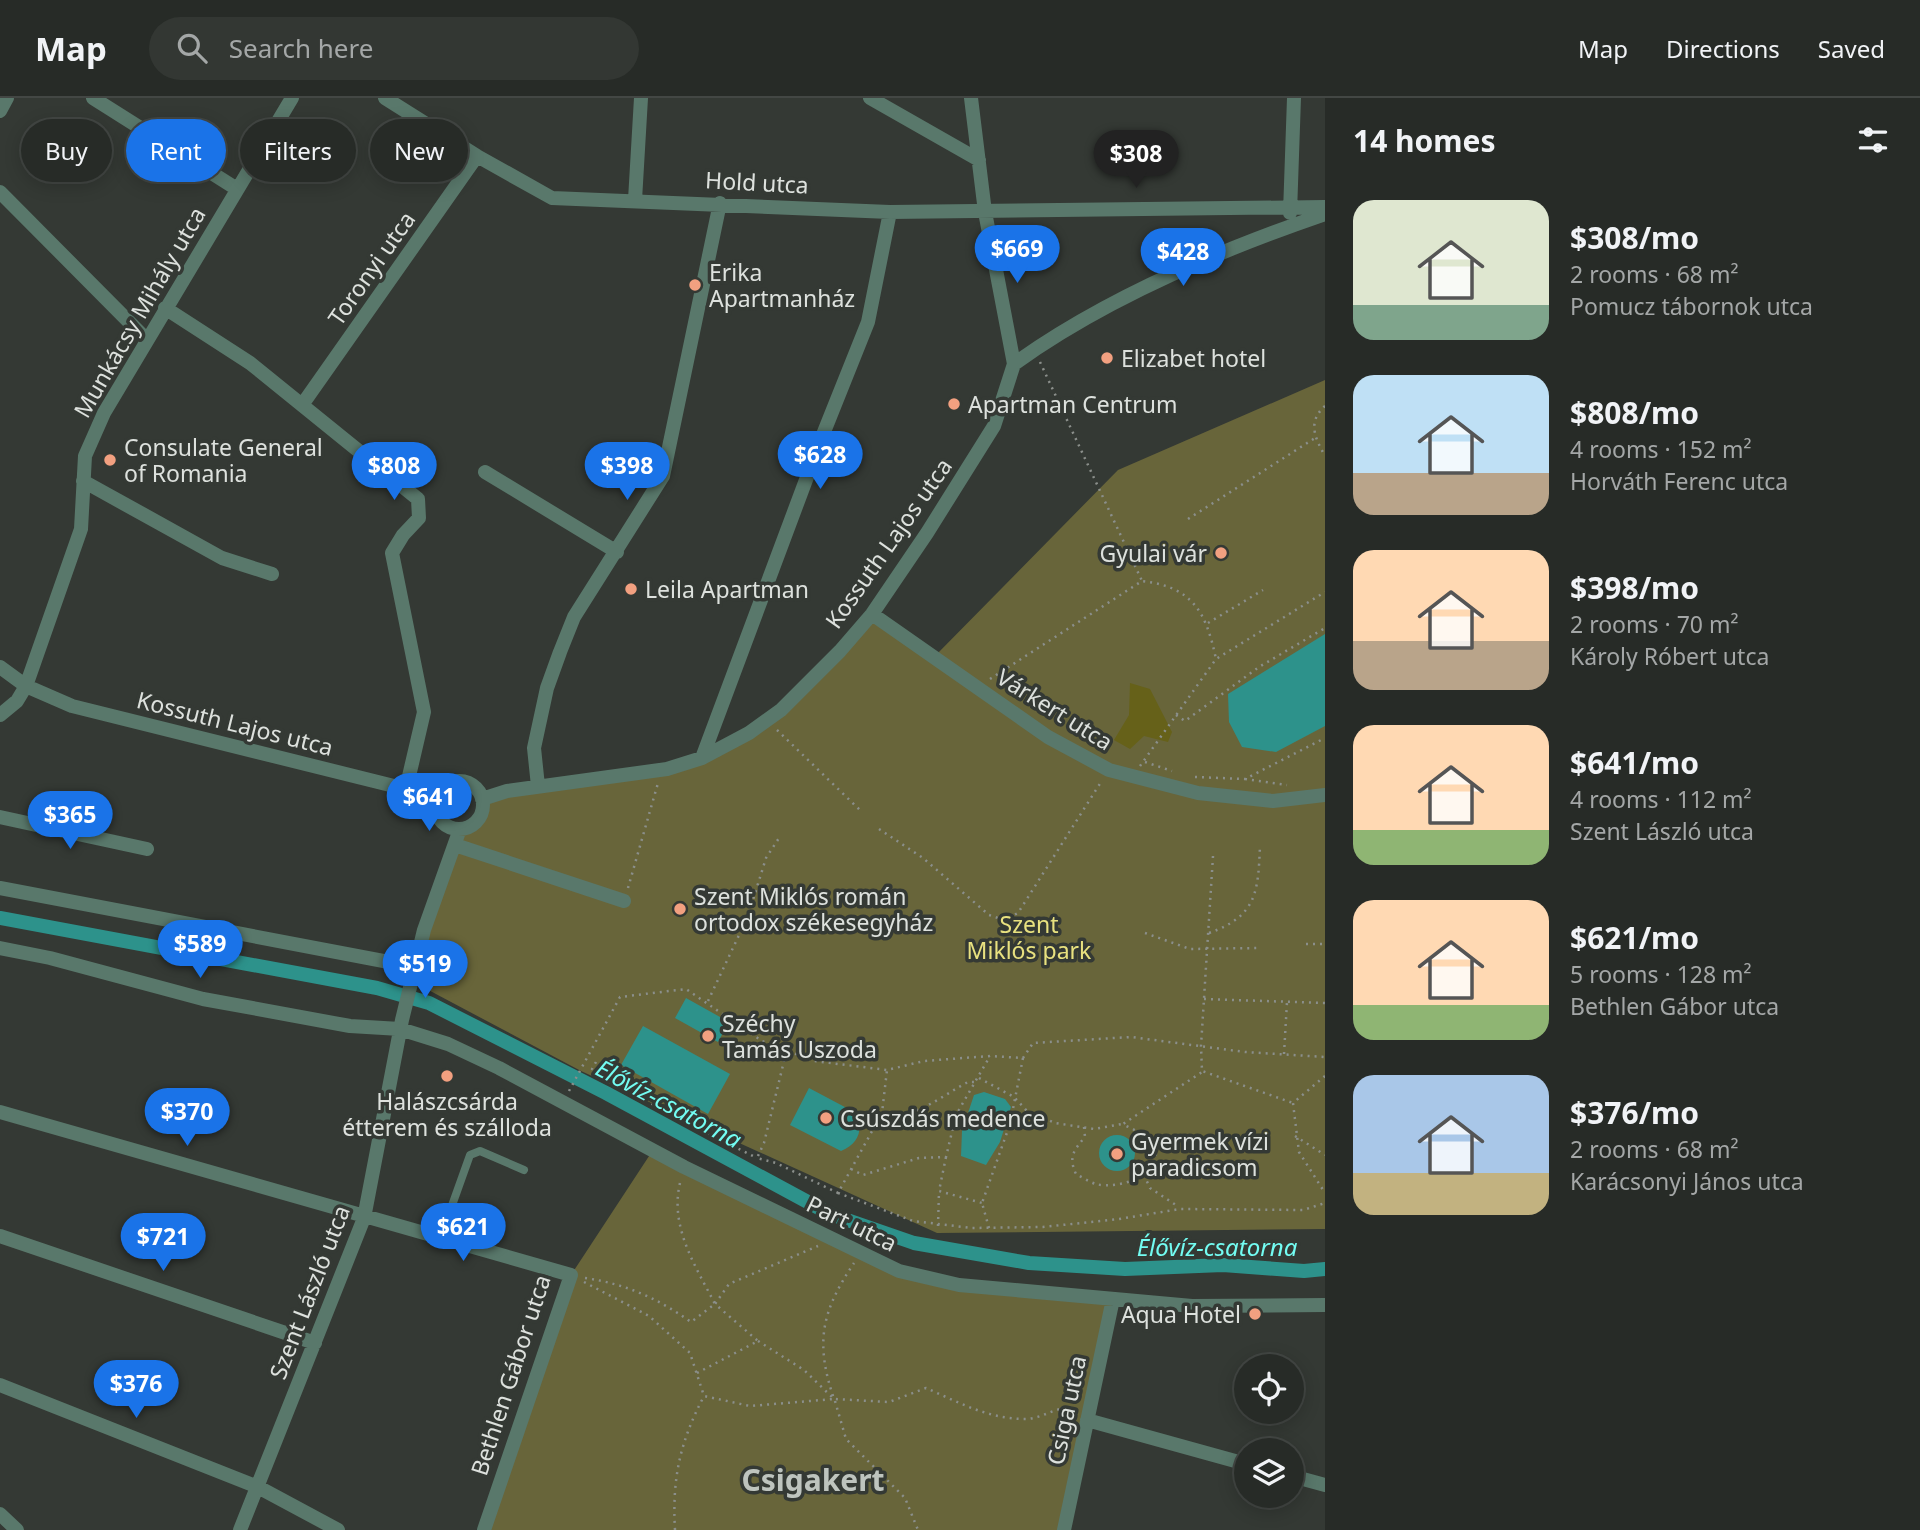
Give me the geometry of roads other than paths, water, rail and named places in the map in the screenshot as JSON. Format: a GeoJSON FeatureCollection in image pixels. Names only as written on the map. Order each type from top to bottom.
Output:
{"type":"FeatureCollection","features":[{"type":"Feature","properties":{"kind":"street"},"geometry":{"type":"LineString","coordinates":[[0,111],[7,98]]}},
{"type":"Feature","properties":{"kind":"street"},"geometry":{"type":"LineString","coordinates":[[93,98],[237,189]]}},
{"type":"Feature","properties":{"kind":"street","name":"Munkácsy Mihály utca"},"geometry":{"type":"LineString","coordinates":[[26,686],[81,530],[85,456],[146,339],[292,98]]}},
{"type":"Feature","properties":{"kind":"street","name":"Hold utca"},"geometry":{"type":"LineString","coordinates":[[385,98],[477,156],[552,198],[890,212],[1325,207]]}},
{"type":"Feature","properties":{"kind":"street"},"geometry":{"type":"LineString","coordinates":[[635,200],[641,98]]}},
{"type":"Feature","properties":{"kind":"street"},"geometry":{"type":"LineString","coordinates":[[870,98],[979,160]]}},
{"type":"Feature","properties":{"kind":"street"},"geometry":{"type":"LineString","coordinates":[[971,98],[985,212],[1014,364],[1035,349],[1165,277],[1325,214]]}},
{"type":"Feature","properties":{"kind":"street"},"geometry":{"type":"LineString","coordinates":[[1292,225],[1289,206],[1294,98]]}},
{"type":"Feature","properties":{"kind":"street","name":"Toronyi utca"},"geometry":{"type":"LineString","coordinates":[[302,405],[477,156]]}},
{"type":"Feature","properties":{"kind":"street"},"geometry":{"type":"LineString","coordinates":[[0,192],[146,339]]}},
{"type":"Feature","properties":{"kind":"street"},"geometry":{"type":"LineString","coordinates":[[538,786],[534,748],[547,688],[574,617],[663,476],[720,203]]}},
{"type":"Feature","properties":{"kind":"street"},"geometry":{"type":"LineString","coordinates":[[702,758],[822,437],[869,322],[890,212]]}},
{"type":"Feature","properties":{"kind":"street"},"geometry":{"type":"LineString","coordinates":[[165,309],[250,363],[418,499],[419,518],[392,552],[424,712],[407,789]]}},
{"type":"Feature","properties":{"kind":"street","name":"Kossuth Lajos utca"},"geometry":{"type":"LineString","coordinates":[[482,799],[538,786],[663,769],[702,758],[767,720],[816,677],[872,614],[927,534],[994,426],[1014,364]]}},
{"type":"Feature","properties":{"kind":"street"},"geometry":{"type":"LineString","coordinates":[[485,472],[617,552]]}},
{"type":"Feature","properties":{"kind":"street"},"geometry":{"type":"LineString","coordinates":[[83,481],[222,558],[272,574]]}},
{"type":"Feature","properties":{"kind":"street","name":"Várkert utca"},"geometry":{"type":"LineString","coordinates":[[872,614],[1048,737],[1109,770],[1198,793],[1273,801],[1325,795]]}},
{"type":"Feature","properties":{"kind":"street","name":"Kossuth Lajos utca"},"geometry":{"type":"LineString","coordinates":[[0,667],[26,686],[72,706],[407,789],[435,802]]}},
{"type":"Feature","properties":{"kind":"street"},"geometry":{"type":"LineString","coordinates":[[0,715],[17,701],[26,686]]}},
{"type":"Feature","properties":{"kind":"street"},"geometry":{"type":"LineString","coordinates":[[457,781],[473,785],[482,799],[481,815],[475,822],[460,829],[444,824],[435,810],[435,802],[442,787],[457,781]]}},
{"type":"Feature","properties":{"kind":"street"},"geometry":{"type":"LineString","coordinates":[[0,817],[147,849]]}},
{"type":"Feature","properties":{"kind":"street"},"geometry":{"type":"LineString","coordinates":[[0,888],[414,969],[460,829]]}},
{"type":"Feature","properties":{"kind":"street"},"geometry":{"type":"LineString","coordinates":[[455,845],[624,901]]}},
{"type":"Feature","properties":{"kind":"street","name":"Part utca"},"geometry":{"type":"LineString","coordinates":[[0,948],[50,958],[203,999],[350,1026],[401,1024],[499,1068],[644,1148],[898,1270],[959,1285],[1192,1306],[1325,1305]]}},
{"type":"Feature","properties":{"kind":"street","name":"Szent László utca"},"geometry":{"type":"LineString","coordinates":[[240,1530],[364,1217],[414,969]]}},
{"type":"Feature","properties":{"kind":"street","name":"Bethlen Gábor utca"},"geometry":{"type":"LineString","coordinates":[[0,1112],[571,1276],[484,1530]]}},
{"type":"Feature","properties":{"kind":"street"},"geometry":{"type":"LineString","coordinates":[[0,1236],[315,1343]]}},
{"type":"Feature","properties":{"kind":"street","name":"Csiga utca"},"geometry":{"type":"LineString","coordinates":[[1064,1530],[1113,1299]]}},
{"type":"Feature","properties":{"kind":"street"},"geometry":{"type":"LineString","coordinates":[[0,1385],[258,1487],[338,1530]]}},
{"type":"Feature","properties":{"kind":"street"},"geometry":{"type":"LineString","coordinates":[[1088,1416],[1234,1460]]}},
{"type":"Feature","properties":{"kind":"street"},"geometry":{"type":"LineString","coordinates":[[1304,1479],[1325,1485]]}},
{"type":"Feature","properties":{"kind":"street"},"geometry":{"type":"LineString","coordinates":[[0,1514],[16,1530]]}},
{"type":"Feature","properties":{"kind":"lane"},"geometry":{"type":"LineString","coordinates":[[440,1239],[470,1155],[480,1151],[524,1170]]}},
{"type":"Feature","properties":{"kind":"water"},"geometry":{"type":"Polygon","coordinates":[[[1325,634],[1325,726],[1276,752],[1242,747],[1229,722],[1228,694],[1325,634]]]}},
{"type":"Feature","properties":{"kind":"water"},"geometry":{"type":"Polygon","coordinates":[[[686,998],[729,1022],[718,1042],[675,1018],[686,998]]]}},
{"type":"Feature","properties":{"kind":"water"},"geometry":{"type":"Polygon","coordinates":[[[643,1026],[730,1074],[708,1114],[621,1065],[643,1026]]]}},
{"type":"Feature","properties":{"kind":"water","name":"Csúszdás medence"},"geometry":{"type":"Polygon","coordinates":[[[809,1088],[858,1114],[858,1136],[847,1148],[841,1151],[790,1125],[809,1088]]]}},
{"type":"Feature","properties":{"kind":"water"},"geometry":{"type":"Polygon","coordinates":[[[984,1092],[1005,1099],[1011,1107],[1000,1142],[986,1165],[961,1156],[962,1131],[974,1095],[984,1092]]]}},
{"type":"Feature","properties":{"kind":"water","name":"Gyermek vízi paradicsom"},"geometry":{"type":"Polygon","coordinates":[[[1117,1135],[1130,1140],[1135,1153],[1130,1166],[1117,1171],[1104,1166],[1099,1153],[1104,1140],[1117,1135]]]}},
{"type":"Feature","properties":{"kind":"waterway","name":"Élővíz-csatorna"},"geometry":{"type":"LineString","coordinates":[[0,918],[377,988],[429,1003],[606,1093],[830,1214],[914,1243],[1029,1263],[1125,1269],[1223,1265],[1304,1271],[1325,1269]]}},
{"type":"Feature","properties":{"kind":"place","name":"Erika Apartmanház"},"geometry":{"type":"Point","coordinates":[695,285]}},
{"type":"Feature","properties":{"kind":"place","name":"Elizabet hotel"},"geometry":{"type":"Point","coordinates":[1107,358]}},
{"type":"Feature","properties":{"kind":"place","name":"Apartman Centrum"},"geometry":{"type":"Point","coordinates":[954,404]}},
{"type":"Feature","properties":{"kind":"place","name":"Consulate General of Romania"},"geometry":{"type":"Point","coordinates":[110,460]}},
{"type":"Feature","properties":{"kind":"place","name":"Gyulai vár"},"geometry":{"type":"Point","coordinates":[1221,553]}},
{"type":"Feature","properties":{"kind":"place","name":"Leila Apartman"},"geometry":{"type":"Point","coordinates":[631,589]}},
{"type":"Feature","properties":{"kind":"place","name":"Szent Miklós román ortodox székesegyház"},"geometry":{"type":"Point","coordinates":[680,909]}},
{"type":"Feature","properties":{"kind":"place","name":"Széchy Tamás Uszoda"},"geometry":{"type":"Point","coordinates":[708,1036]}},
{"type":"Feature","properties":{"kind":"place","name":"Halászcsárda étterem és szálloda"},"geometry":{"type":"Point","coordinates":[447,1076]}},
{"type":"Feature","properties":{"kind":"place","name":"Csúszdás medence"},"geometry":{"type":"Point","coordinates":[826,1118]}},
{"type":"Feature","properties":{"kind":"place","name":"Gyermek vízi paradicsom"},"geometry":{"type":"Point","coordinates":[1117,1154]}},
{"type":"Feature","properties":{"kind":"place","name":"Aqua Hotel"},"geometry":{"type":"Point","coordinates":[1255,1314]}},
{"type":"Feature","properties":{"kind":"district","name":"Csigakert"},"geometry":{"type":"Point","coordinates":[813,1479]}},
{"type":"Feature","properties":{"kind":"park label","name":"Szent Miklós park"},"geometry":{"type":"Point","coordinates":[1029,937]}}]}
